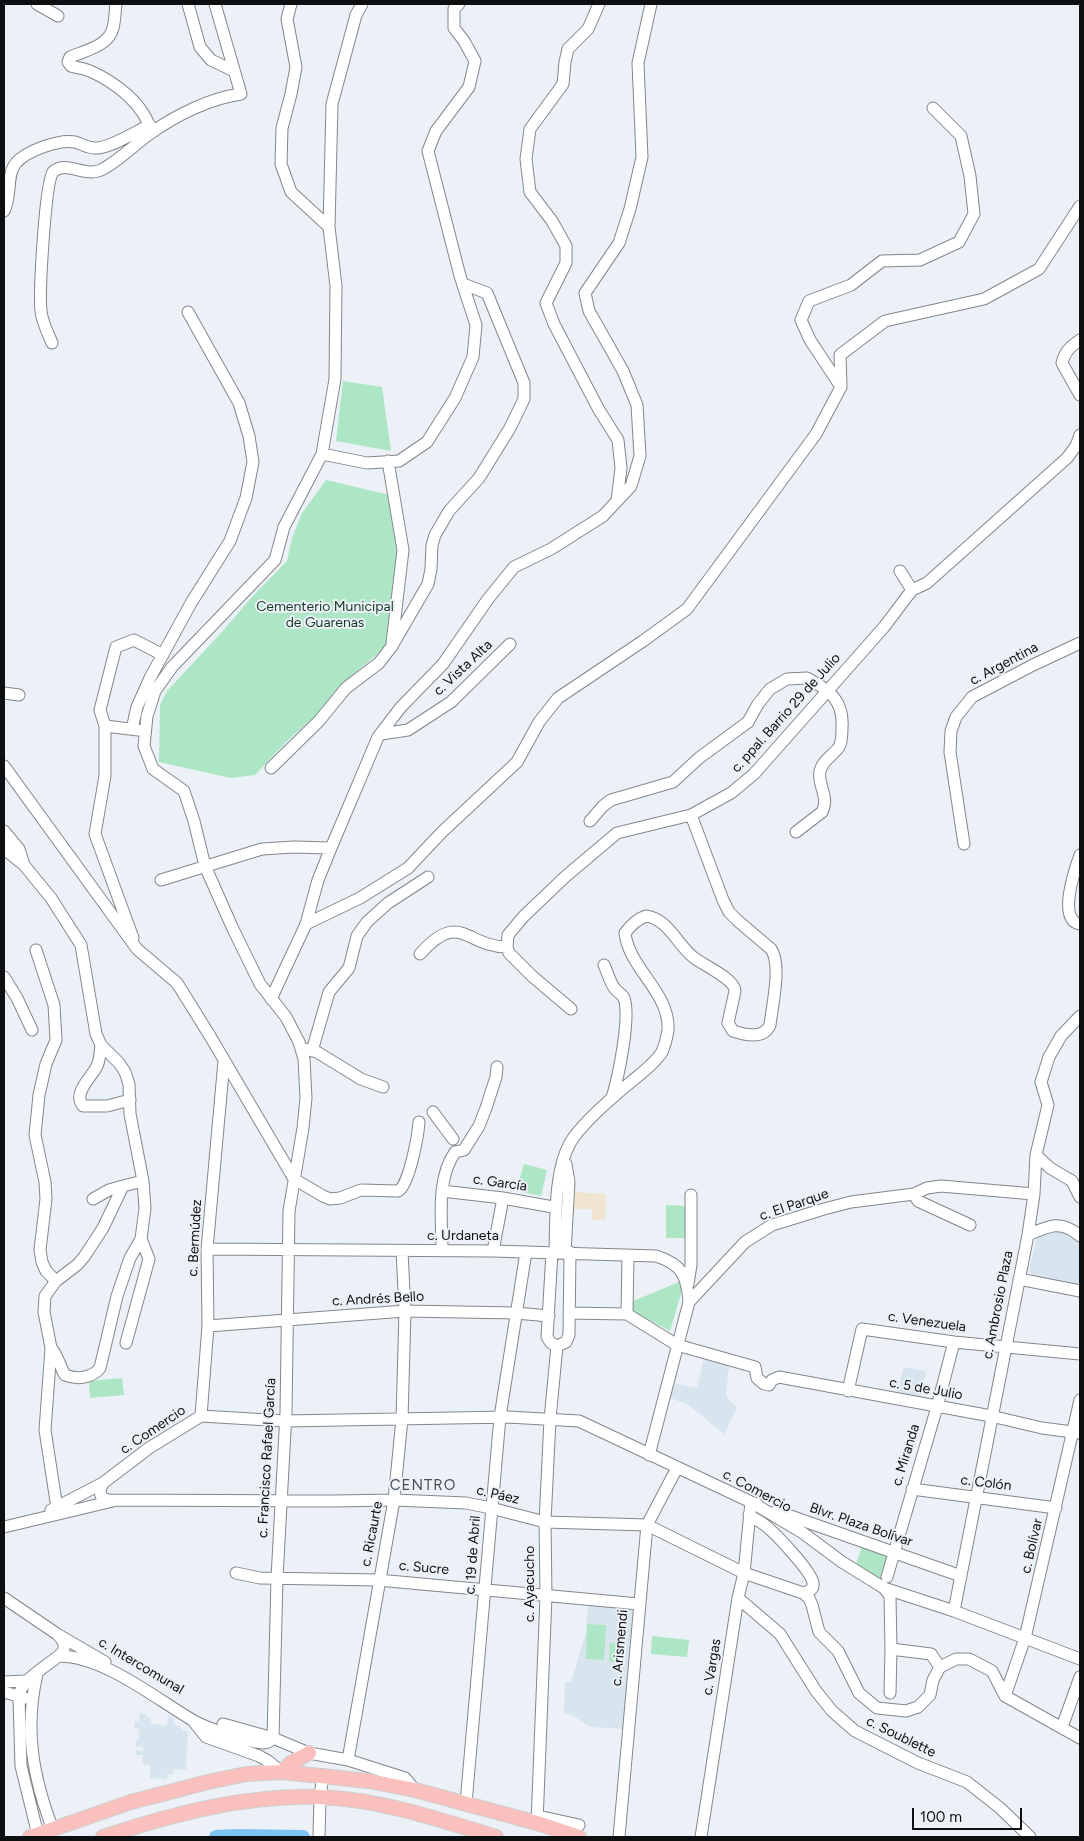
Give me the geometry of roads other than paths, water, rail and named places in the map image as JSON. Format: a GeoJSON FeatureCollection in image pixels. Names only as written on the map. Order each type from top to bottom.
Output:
{"type":"FeatureCollection","features":[{"type":"Feature","properties":{"kind":"main road"},"geometry":{"type":"LineString","coordinates":[[282,1772],[291,1763],[309,1752]]}},
{"type":"Feature","properties":{"kind":"main road"},"geometry":{"type":"LineString","coordinates":[[43,1835],[131,1802],[246,1774],[282,1772],[369,1781],[415,1790],[579,1831]]}},
{"type":"Feature","properties":{"kind":"main road"},"geometry":{"type":"LineString","coordinates":[[103,1837],[164,1818],[215,1806],[268,1798],[320,1797],[372,1804],[428,1816],[496,1837]]}},
{"type":"Feature","properties":{"kind":"street"},"geometry":{"type":"LineString","coordinates":[[37,4],[58,16]]}},
{"type":"Feature","properties":{"kind":"street"},"geometry":{"type":"LineString","coordinates":[[116,4],[113,30],[108,39],[70,57],[68,62],[71,66],[88,70],[101,77],[132,98],[143,112],[150,129]]}},
{"type":"Feature","properties":{"kind":"street"},"geometry":{"type":"LineString","coordinates":[[188,4],[200,47],[211,60],[234,71]]}},
{"type":"Feature","properties":{"kind":"street"},"geometry":{"type":"LineString","coordinates":[[4,211],[10,197],[12,170],[24,155],[64,141],[77,142],[89,148],[99,148],[150,129],[223,96],[241,94],[216,4]]}},
{"type":"Feature","properties":{"kind":"street"},"geometry":{"type":"LineString","coordinates":[[291,4],[287,19],[296,67],[282,128],[281,164],[291,192],[329,227]]}},
{"type":"Feature","properties":{"kind":"street"},"geometry":{"type":"LineString","coordinates":[[362,4],[356,15],[332,104],[329,227],[336,286],[335,379],[322,454],[284,527],[275,560],[172,667],[155,691],[147,716],[144,746],[153,769],[184,790],[205,866],[260,984],[307,1049],[332,1060],[361,1079],[383,1087]]}},
{"type":"Feature","properties":{"kind":"street"},"geometry":{"type":"LineString","coordinates":[[322,454],[367,463],[399,460],[427,442],[456,398],[473,357],[476,325],[463,284],[428,151],[436,132],[468,87],[475,61],[454,28],[454,9],[459,4]]}},
{"type":"Feature","properties":{"kind":"street"},"geometry":{"type":"LineString","coordinates":[[599,4],[588,29],[568,49],[563,84],[530,129],[526,159],[530,192],[552,221],[566,246],[566,263],[546,303],[554,324],[599,410],[618,440],[622,468],[617,501]]}},
{"type":"Feature","properties":{"kind":"street"},"geometry":{"type":"LineString","coordinates":[[271,999],[306,924],[318,880],[342,819],[381,734],[401,707],[443,664],[488,599],[514,567],[550,550],[602,516],[631,486],[640,456],[637,405],[623,371],[589,311],[585,293],[596,274],[619,243],[630,209],[642,157],[638,63],[651,4]]}},
{"type":"Feature","properties":{"kind":"street"},"geometry":{"type":"LineString","coordinates":[[841,387],[810,340],[801,320],[809,301],[851,285],[882,261],[920,260],[959,242],[974,214],[970,176],[961,136],[934,108]]}},
{"type":"Feature","properties":{"kind":"street"},"geometry":{"type":"LineString","coordinates":[[52,343],[41,313],[41,297],[44,225],[49,181],[52,173],[59,167],[84,172],[101,170],[150,129]]}},
{"type":"Feature","properties":{"kind":"street"},"geometry":{"type":"LineString","coordinates":[[306,924],[360,898],[408,868],[442,832],[517,762],[539,722],[558,698],[687,609],[816,434],[841,387],[840,355],[885,321],[984,298],[1039,269],[1080,206]]}},
{"type":"Feature","properties":{"kind":"street"},"geometry":{"type":"LineString","coordinates":[[271,768],[319,720],[346,688],[379,663],[392,646],[428,584],[432,545],[435,535],[448,511],[479,478],[510,428],[524,399],[524,383],[488,293],[463,284]]}},
{"type":"Feature","properties":{"kind":"street"},"geometry":{"type":"LineString","coordinates":[[132,729],[136,707],[163,655],[191,603],[230,541],[246,498],[252,462],[249,436],[239,403],[188,312]]}},
{"type":"Feature","properties":{"kind":"street"},"geometry":{"type":"LineString","coordinates":[[1080,340],[1064,353],[1062,363],[1080,395]]}},
{"type":"Feature","properties":{"kind":"street","name":"c. ppal. Barrio 29 de Julio"},"geometry":{"type":"LineString","coordinates":[[507,947],[508,935],[524,916],[566,876],[618,834],[691,816],[732,792],[754,774],[884,627],[912,590],[927,583],[1067,458],[1076,446],[1080,436]]}},
{"type":"Feature","properties":{"kind":"street"},"geometry":{"type":"LineString","coordinates":[[388,461],[402,550],[392,646]]}},
{"type":"Feature","properties":{"kind":"street"},"geometry":{"type":"LineString","coordinates":[[900,571],[912,590]]}},
{"type":"Feature","properties":{"kind":"street"},"geometry":{"type":"LineString","coordinates":[[137,949],[95,834],[106,776],[105,726],[100,710],[116,648],[134,640],[163,655]]}},
{"type":"Feature","properties":{"kind":"street","name":"c. Argentina"},"geometry":{"type":"LineString","coordinates":[[964,844],[950,752],[951,731],[956,716],[972,697],[1080,643]]}},
{"type":"Feature","properties":{"kind":"street","name":"c. Vista Alta"},"geometry":{"type":"LineString","coordinates":[[381,734],[408,730],[452,702],[510,644]]}},
{"type":"Feature","properties":{"kind":"street"},"geometry":{"type":"LineString","coordinates":[[590,820],[611,800],[673,782],[699,758],[748,722],[770,689],[787,679],[807,678],[836,699],[841,708],[843,718],[840,745],[823,762],[820,772],[819,780],[826,802],[824,808],[822,812],[796,832]]}},
{"type":"Feature","properties":{"kind":"street"},"geometry":{"type":"LineString","coordinates":[[4,693],[19,695]]}},
{"type":"Feature","properties":{"kind":"street"},"geometry":{"type":"LineString","coordinates":[[105,726],[146,730]]}},
{"type":"Feature","properties":{"kind":"street"},"geometry":{"type":"LineString","coordinates":[[4,766],[137,949],[177,983],[294,1179],[330,1199],[340,1198],[361,1190],[398,1191],[402,1189],[406,1182],[418,1136],[419,1122]]}},
{"type":"Feature","properties":{"kind":"street"},"geometry":{"type":"LineString","coordinates":[[560,1252],[569,1182],[564,1157],[570,1144],[577,1133],[612,1098],[642,1074],[657,1058],[665,1044],[668,1030],[665,1011],[660,999],[628,946],[625,933],[628,928],[646,916],[658,919],[692,956],[733,984],[735,987],[734,999],[728,1020],[729,1026],[733,1031],[761,1034],[765,1033],[770,1025],[776,968],[775,954],[729,912],[691,816]]}},
{"type":"Feature","properties":{"kind":"street"},"geometry":{"type":"LineString","coordinates":[[4,830],[19,849],[24,864]]}},
{"type":"Feature","properties":{"kind":"street"},"geometry":{"type":"LineString","coordinates":[[4,846],[9,853],[24,864],[51,898],[81,946],[96,1034],[101,1045],[124,1072],[129,1084],[130,1114],[143,1181],[145,1208],[141,1239],[130,1258],[117,1296],[100,1368],[96,1372],[79,1378],[65,1375],[56,1353],[51,1348]]}},
{"type":"Feature","properties":{"kind":"street"},"geometry":{"type":"LineString","coordinates":[[161,880],[262,848],[331,848]]}},
{"type":"Feature","properties":{"kind":"street"},"geometry":{"type":"LineString","coordinates":[[1080,854],[1067,907],[1069,916],[1076,923],[1080,924]]}},
{"type":"Feature","properties":{"kind":"street"},"geometry":{"type":"LineString","coordinates":[[307,1049],[329,992],[349,968],[357,936],[367,922],[388,903],[428,877]]}},
{"type":"Feature","properties":{"kind":"street"},"geometry":{"type":"LineString","coordinates":[[420,954],[435,938],[452,932],[462,932],[494,946],[507,947],[509,953],[532,976],[571,1010]]}},
{"type":"Feature","properties":{"kind":"street"},"geometry":{"type":"LineString","coordinates":[[36,950],[54,1005],[56,1040],[46,1064],[35,1123],[35,1135],[45,1182],[46,1199],[40,1250],[46,1271],[56,1281]]}},
{"type":"Feature","properties":{"kind":"street"},"geometry":{"type":"LineString","coordinates":[[604,965],[614,987],[624,997],[626,1014],[619,1069],[612,1098]]}},
{"type":"Feature","properties":{"kind":"street"},"geometry":{"type":"LineString","coordinates":[[4,977],[17,998],[32,1030]]}},
{"type":"Feature","properties":{"kind":"street","name":"c. Ambrosio Plaza"},"geometry":{"type":"LineString","coordinates":[[954,1611],[1028,1235],[1034,1194],[1036,1155],[1048,1105],[1041,1082],[1049,1057],[1061,1036],[1080,1016]]}},
{"type":"Feature","properties":{"kind":"street"},"geometry":{"type":"LineString","coordinates":[[101,1045],[98,1064],[82,1089],[81,1104],[83,1106],[107,1106],[130,1100]]}},
{"type":"Feature","properties":{"kind":"street","name":"c. Francisco Rafael García"},"geometry":{"type":"LineString","coordinates":[[273,1738],[280,1501],[286,1421],[289,1211],[301,1148],[306,1098],[304,1059],[307,1049]]}},
{"type":"Feature","properties":{"kind":"street"},"geometry":{"type":"LineString","coordinates":[[98,1064],[114,1058]]}},
{"type":"Feature","properties":{"kind":"street","name":"c. Bermúdez"},"geometry":{"type":"LineString","coordinates":[[201,1416],[208,1326],[207,1249],[224,1062]]}},
{"type":"Feature","properties":{"kind":"street"},"geometry":{"type":"LineString","coordinates":[[453,1139],[450,1147],[455,1152],[461,1152],[479,1126],[496,1077],[497,1067]]}},
{"type":"Feature","properties":{"kind":"street"},"geometry":{"type":"LineString","coordinates":[[433,1112],[453,1139]]}},
{"type":"Feature","properties":{"kind":"street"},"geometry":{"type":"LineString","coordinates":[[453,1139],[460,1137],[466,1144]]}},
{"type":"Feature","properties":{"kind":"street"},"geometry":{"type":"LineString","coordinates":[[442,1251],[442,1192],[445,1171],[455,1152]]}},
{"type":"Feature","properties":{"kind":"street"},"geometry":{"type":"LineString","coordinates":[[1036,1155],[1050,1168],[1072,1181],[1080,1197]]}},
{"type":"Feature","properties":{"kind":"street"},"geometry":{"type":"LineString","coordinates":[[93,1199],[109,1190],[143,1181]]}},
{"type":"Feature","properties":{"kind":"street"},"geometry":{"type":"LineString","coordinates":[[57,1508],[45,1430],[51,1348],[45,1306],[46,1296],[56,1281],[77,1265],[84,1257],[103,1228],[123,1186]]}},
{"type":"Feature","properties":{"kind":"street","name":"c. El Parque"},"geometry":{"type":"LineString","coordinates":[[649,1455],[688,1302],[745,1242],[772,1226],[851,1202],[914,1194],[927,1188],[941,1186],[1034,1194]]}},
{"type":"Feature","properties":{"kind":"street","name":"c. García"},"geometry":{"type":"LineString","coordinates":[[442,1192],[503,1198],[553,1207]]}},
{"type":"Feature","properties":{"kind":"street"},"geometry":{"type":"LineString","coordinates":[[914,1194],[918,1201],[970,1225]]}},
{"type":"Feature","properties":{"kind":"street"},"geometry":{"type":"LineString","coordinates":[[688,1288],[691,1265],[691,1195]]}},
{"type":"Feature","properties":{"kind":"street"},"geometry":{"type":"LineString","coordinates":[[493,1251],[503,1198]]}},
{"type":"Feature","properties":{"kind":"street"},"geometry":{"type":"LineString","coordinates":[[1028,1235],[1050,1225],[1061,1225],[1073,1230],[1080,1236]]}},
{"type":"Feature","properties":{"kind":"street"},"geometry":{"type":"LineString","coordinates":[[126,1343],[149,1259],[141,1239]]}},
{"type":"Feature","properties":{"kind":"street","name":"c. Urdaneta"},"geometry":{"type":"LineString","coordinates":[[207,1249],[560,1252],[656,1256],[668,1260],[684,1274],[688,1288],[688,1302]]}},
{"type":"Feature","properties":{"kind":"street","name":"c. Ricaurte"},"geometry":{"type":"LineString","coordinates":[[348,1760],[378,1580],[394,1500],[402,1419],[405,1311],[402,1251]]}},
{"type":"Feature","properties":{"kind":"street","name":"c. 19 de Abril"},"geometry":{"type":"LineString","coordinates":[[466,1803],[500,1417],[526,1252]]}},
{"type":"Feature","properties":{"kind":"street","name":"c. Ayacucho"},"geometry":{"type":"LineString","coordinates":[[560,1252],[569,1312],[568,1340],[557,1346],[551,1344],[548,1340],[560,1252]]}},
{"type":"Feature","properties":{"kind":"street"},"geometry":{"type":"LineString","coordinates":[[627,1314],[628,1254]]}},
{"type":"Feature","properties":{"kind":"street"},"geometry":{"type":"LineString","coordinates":[[1019,1279],[1080,1291]]}},
{"type":"Feature","properties":{"kind":"street","name":"c. Andrés Bello"},"geometry":{"type":"LineString","coordinates":[[208,1326],[405,1311],[516,1313],[550,1316]]}},
{"type":"Feature","properties":{"kind":"street"},"geometry":{"type":"LineString","coordinates":[[569,1312],[627,1314],[677,1345]]}},
{"type":"Feature","properties":{"kind":"street","name":"c. Venezuela"},"geometry":{"type":"LineString","coordinates":[[848,1391],[862,1329],[954,1342],[1080,1354]]}},
{"type":"Feature","properties":{"kind":"street","name":"c. Miranda"},"geometry":{"type":"LineString","coordinates":[[886,1582],[954,1342]]}},
{"type":"Feature","properties":{"kind":"street","name":"c. 5 de Julio"},"geometry":{"type":"LineString","coordinates":[[677,1345],[750,1364],[755,1367],[757,1378],[764,1384],[769,1385],[772,1380],[779,1377],[991,1416],[1042,1428],[1077,1433]]}},
{"type":"Feature","properties":{"kind":"street","name":"c. Ayacucho"},"geometry":{"type":"LineString","coordinates":[[537,1819],[546,1596],[545,1522],[550,1419],[557,1346]]}},
{"type":"Feature","properties":{"kind":"street","name":"c. Bolívar"},"geometry":{"type":"LineString","coordinates":[[1005,1696],[1025,1638],[1056,1508],[1077,1433],[1080,1400]]}},
{"type":"Feature","properties":{"kind":"street","name":"c. Comercio"},"geometry":{"type":"LineString","coordinates":[[4,1523],[35,1516],[57,1508],[103,1483],[149,1448],[201,1416],[286,1421],[500,1417],[579,1421],[751,1502],[803,1533],[842,1562],[954,1611],[1080,1659]]}},
{"type":"Feature","properties":{"kind":"street","name":"c. Arismendi"},"geometry":{"type":"LineString","coordinates":[[618,1837],[647,1525],[677,1468]]}},
{"type":"Feature","properties":{"kind":"street"},"geometry":{"type":"LineString","coordinates":[[103,1483],[100,1492],[102,1498],[114,1501]]}},
{"type":"Feature","properties":{"kind":"street","name":"c. Colón"},"geometry":{"type":"LineString","coordinates":[[912,1489],[1056,1508]]}},
{"type":"Feature","properties":{"kind":"street","name":"c. Páez"},"geometry":{"type":"LineString","coordinates":[[4,1527],[114,1501],[394,1500],[466,1503],[545,1522],[647,1525],[744,1573],[803,1593]]}},
{"type":"Feature","properties":{"kind":"street","name":"c. Vargas"},"geometry":{"type":"LineString","coordinates":[[701,1837],[738,1598],[744,1573],[751,1502]]}},
{"type":"Feature","properties":{"kind":"street","name":"Blvr. Plaza Bolívar"},"geometry":{"type":"LineString","coordinates":[[751,1502],[961,1576]]}},
{"type":"Feature","properties":{"kind":"street"},"geometry":{"type":"LineString","coordinates":[[750,1515],[766,1526],[806,1570],[813,1582],[813,1588],[803,1593]]}},
{"type":"Feature","properties":{"kind":"street","name":"c. Sucre"},"geometry":{"type":"LineString","coordinates":[[236,1573],[253,1577],[378,1580],[486,1588],[546,1596],[639,1604]]}},
{"type":"Feature","properties":{"kind":"street"},"geometry":{"type":"LineString","coordinates":[[886,1582],[890,1596],[890,1693]]}},
{"type":"Feature","properties":{"kind":"street"},"geometry":{"type":"LineString","coordinates":[[803,1593],[809,1598],[812,1605],[818,1632],[838,1651],[859,1693],[877,1708],[906,1711],[918,1707],[930,1695],[933,1680],[940,1668],[956,1659],[970,1659],[992,1671],[1005,1696],[1080,1738]]}},
{"type":"Feature","properties":{"kind":"street","name":"c. Intercomunal"},"geometry":{"type":"LineString","coordinates":[[4,1598],[57,1634],[183,1708],[226,1725],[273,1738],[309,1752],[348,1760],[406,1778],[415,1790]]}},
{"type":"Feature","properties":{"kind":"street","name":"c. Soublette"},"geometry":{"type":"LineString","coordinates":[[738,1598],[780,1634],[816,1691],[832,1711],[855,1731],[918,1763],[967,1782],[1000,1808],[1030,1837]]}},
{"type":"Feature","properties":{"kind":"street"},"geometry":{"type":"LineString","coordinates":[[43,1835],[21,1766],[18,1697],[19,1690],[25,1681],[37,1674],[63,1652],[63,1639],[57,1634]]}},
{"type":"Feature","properties":{"kind":"street"},"geometry":{"type":"LineString","coordinates":[[891,1649],[931,1654],[940,1668]]}},
{"type":"Feature","properties":{"kind":"street","name":"c. Intercomunal"},"geometry":{"type":"LineString","coordinates":[[59,1656],[73,1656],[91,1662],[125,1679],[195,1722],[248,1740],[265,1743],[273,1738]]}},
{"type":"Feature","properties":{"kind":"street"},"geometry":{"type":"LineString","coordinates":[[37,1674],[32,1693],[32,1738],[34,1766],[44,1806],[43,1835]]}},
{"type":"Feature","properties":{"kind":"street"},"geometry":{"type":"LineString","coordinates":[[1062,1727],[1080,1677]]}},
{"type":"Feature","properties":{"kind":"street"},"geometry":{"type":"LineString","coordinates":[[4,1682],[25,1681]]}},
{"type":"Feature","properties":{"kind":"street"},"geometry":{"type":"LineString","coordinates":[[4,1692],[18,1697],[28,1697],[32,1693]]}},
{"type":"Feature","properties":{"kind":"street"},"geometry":{"type":"LineString","coordinates":[[183,1708],[206,1737],[259,1756],[282,1772]]}},
{"type":"Feature","properties":{"kind":"street"},"geometry":{"type":"LineString","coordinates":[[319,1837],[320,1797],[323,1775]]}},
{"type":"Feature","properties":{"kind":"waterway"},"geometry":{"type":"LineString","coordinates":[[216,1837],[303,1837]]}},
{"type":"Feature","properties":{"kind":"district","name":"CENTRO"},"geometry":{"type":"Point","coordinates":[423,1486]}},
{"type":"Feature","properties":{"kind":"park label","name":"Cementerio Municipal de Guarenas"},"geometry":{"type":"Point","coordinates":[325,616]}}]}
